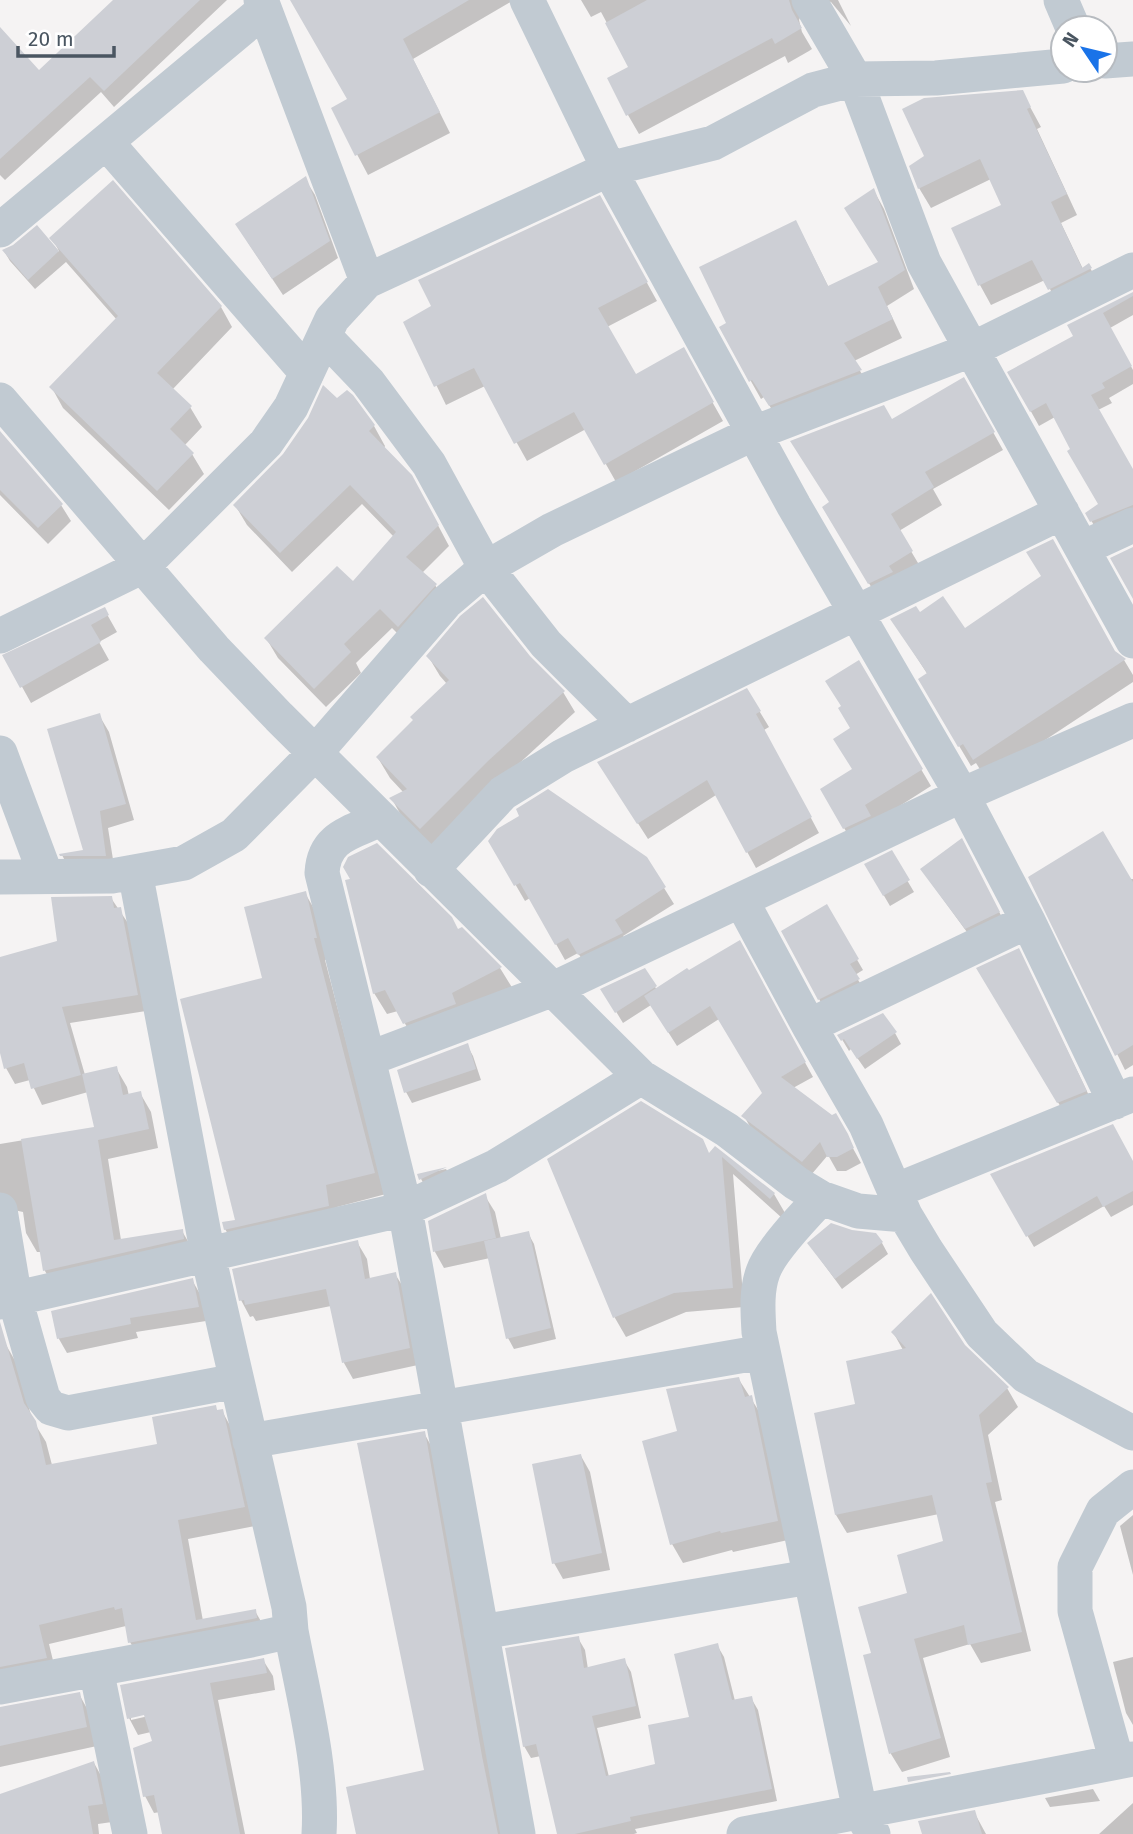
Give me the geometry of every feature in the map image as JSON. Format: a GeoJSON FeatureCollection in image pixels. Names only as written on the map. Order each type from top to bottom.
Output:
{"type":"FeatureCollection","features":[{"type":"Feature","properties":{"kind":"street"},"geometry":{"type":"LineString","coordinates":[[0,400],[214,649],[551,990],[641,1077],[727,1130],[796,1183],[821,1198],[858,1211],[900,1203],[1124,1098],[962,795],[754,433],[609,169],[527,0]]}},
{"type":"Feature","properties":{"kind":"street"},"geometry":{"type":"LineString","coordinates":[[809,0],[855,79],[924,263],[1133,641]]}},
{"type":"Feature","properties":{"kind":"street"},"geometry":{"type":"LineString","coordinates":[[0,230],[106,142],[262,5],[366,281]]}},
{"type":"Feature","properties":{"kind":"street"},"geometry":{"type":"LineString","coordinates":[[0,636],[143,566],[266,443],[291,407],[332,319],[366,281],[609,169],[713,143],[813,90],[855,79],[936,78],[1049,67]]}},
{"type":"Feature","properties":{"kind":"street"},"geometry":{"type":"LineString","coordinates":[[106,142],[307,373]]}},
{"type":"Feature","properties":{"kind":"street"},"geometry":{"type":"LineString","coordinates":[[0,877],[112,876],[184,863],[234,835],[315,753],[446,602],[486,568],[552,530],[754,433],[971,350],[1133,270]]}},
{"type":"Feature","properties":{"kind":"street"},"geometry":{"type":"LineString","coordinates":[[324,336],[368,382],[429,464],[486,568],[546,644],[626,725]]}},
{"type":"Feature","properties":{"kind":"street"},"geometry":{"type":"LineString","coordinates":[[431,870],[503,793],[563,756],[1062,512]]}},
{"type":"Feature","properties":{"kind":"street"},"geometry":{"type":"LineString","coordinates":[[1083,548],[1133,525]]}},
{"type":"Feature","properties":{"kind":"street"},"geometry":{"type":"LineString","coordinates":[[368,1059],[551,990],[962,795],[1133,720]]}},
{"type":"Feature","properties":{"kind":"street"},"geometry":{"type":"LineString","coordinates":[[0,753],[46,876]]}},
{"type":"Feature","properties":{"kind":"street"},"geometry":{"type":"LineString","coordinates":[[381,819],[330,846],[322,866],[329,905],[405,1209],[518,1834]]}},
{"type":"Feature","properties":{"kind":"street"},"geometry":{"type":"LineString","coordinates":[[135,872],[208,1255],[289,1607],[291,1631],[311,1732],[320,1814],[319,1834]]}},
{"type":"Feature","properties":{"kind":"street"},"geometry":{"type":"LineString","coordinates":[[741,900],[866,1125],[900,1203],[926,1250],[982,1334],[1026,1376],[1133,1433]]}},
{"type":"Feature","properties":{"kind":"street"},"geometry":{"type":"LineString","coordinates":[[809,1026],[1028,921]]}},
{"type":"Feature","properties":{"kind":"street"},"geometry":{"type":"LineString","coordinates":[[8,1300],[405,1209],[497,1166],[641,1077]]}},
{"type":"Feature","properties":{"kind":"street"},"geometry":{"type":"LineString","coordinates":[[821,1198],[795,1225],[763,1270],[758,1301],[759,1332],[810,1577],[867,1822]]}},
{"type":"Feature","properties":{"kind":"street"},"geometry":{"type":"LineString","coordinates":[[0,1210],[8,1300],[43,1398],[51,1408],[68,1413],[236,1381]]}},
{"type":"Feature","properties":{"kind":"street"},"geometry":{"type":"LineString","coordinates":[[250,1441],[763,1352]]}},
{"type":"Feature","properties":{"kind":"street"},"geometry":{"type":"LineString","coordinates":[[744,1834],[867,1822],[1125,1760],[1075,1611],[1075,1567],[1103,1511],[1133,1487]]}},
{"type":"Feature","properties":{"kind":"street"},"geometry":{"type":"LineString","coordinates":[[481,1632],[810,1577]]}},
{"type":"Feature","properties":{"kind":"street"},"geometry":{"type":"LineString","coordinates":[[0,1687],[291,1631]]}},
{"type":"Feature","properties":{"kind":"street"},"geometry":{"type":"LineString","coordinates":[[96,1669],[130,1834]]}},
{"type":"Feature","properties":{"kind":"building"},"geometry":{"type":"Polygon","coordinates":[[[113,0],[200,0],[104,91],[90,77],[0,159],[0,27],[39,70],[113,0]]]}},
{"type":"Feature","properties":{"kind":"building"},"geometry":{"type":"Polygon","coordinates":[[[290,0],[469,0],[403,39],[440,112],[355,156],[331,108],[347,99],[290,0]]]}},
{"type":"Feature","properties":{"kind":"building"},"geometry":{"type":"Polygon","coordinates":[[[647,0],[789,0],[802,28],[775,44],[772,38],[626,116],[607,78],[628,67],[605,23],[647,0]]]}},
{"type":"Feature","properties":{"kind":"building"},"geometry":{"type":"Polygon","coordinates":[[[1023,90],[1031,107],[1027,109],[1067,194],[1051,202],[1082,268],[1089,263],[1092,268],[1048,290],[1032,260],[978,286],[951,228],[1001,205],[980,159],[918,189],[909,166],[924,156],[902,109],[924,98],[1023,90]]]}},
{"type":"Feature","properties":{"kind":"building"},"geometry":{"type":"Polygon","coordinates":[[[306,176],[330,241],[272,279],[235,224],[306,176]]]}},
{"type":"Feature","properties":{"kind":"building"},"geometry":{"type":"Polygon","coordinates":[[[113,180],[222,306],[157,373],[192,406],[170,429],[194,453],[157,491],[49,387],[118,316],[49,238],[113,180]]]}},
{"type":"Feature","properties":{"kind":"building"},"geometry":{"type":"Polygon","coordinates":[[[874,188],[905,270],[878,287],[893,319],[844,343],[862,370],[769,406],[752,380],[749,382],[719,327],[726,323],[699,267],[796,220],[828,286],[878,262],[844,208],[874,188]]]}},
{"type":"Feature","properties":{"kind":"building"},"geometry":{"type":"Polygon","coordinates":[[[600,195],[648,282],[598,308],[636,374],[684,347],[714,402],[604,465],[574,412],[514,444],[474,368],[434,387],[403,322],[431,306],[418,280],[600,195]]]}},
{"type":"Feature","properties":{"kind":"building"},"geometry":{"type":"Polygon","coordinates":[[[37,225],[59,251],[28,280],[2,250],[13,245],[37,225]]]}},
{"type":"Feature","properties":{"kind":"building"},"geometry":{"type":"Polygon","coordinates":[[[1133,292],[1133,296],[1103,313],[1132,366],[1102,383],[1105,388],[1091,395],[1133,469],[1133,505],[1090,522],[1085,513],[1098,504],[1067,451],[1070,449],[1046,403],[1030,412],[1007,372],[1073,336],[1067,325],[1133,292]]]}},
{"type":"Feature","properties":{"kind":"building"},"geometry":{"type":"Polygon","coordinates":[[[964,377],[995,432],[925,472],[934,487],[891,514],[913,551],[889,566],[893,572],[868,584],[822,507],[829,502],[790,441],[884,405],[892,419],[964,377]]]}},
{"type":"Feature","properties":{"kind":"building"},"geometry":{"type":"Polygon","coordinates":[[[323,385],[337,398],[347,390],[353,395],[375,425],[369,431],[412,475],[439,525],[406,557],[437,584],[398,627],[380,609],[344,644],[351,652],[314,689],[264,638],[337,566],[353,581],[396,532],[350,485],[280,553],[233,505],[283,454],[308,418],[323,385]]]}},
{"type":"Feature","properties":{"kind":"building"},"geometry":{"type":"Polygon","coordinates":[[[0,431],[63,504],[38,528],[0,490],[0,431]]]}},
{"type":"Feature","properties":{"kind":"building"},"geometry":{"type":"Polygon","coordinates":[[[1053,539],[1115,651],[1126,659],[973,760],[963,744],[958,747],[918,679],[927,673],[890,619],[916,606],[920,612],[943,596],[965,628],[1041,576],[1026,552],[1053,539]]]}},
{"type":"Feature","properties":{"kind":"building"},"geometry":{"type":"Polygon","coordinates":[[[1133,547],[1133,599],[1110,558],[1133,547]]]}},
{"type":"Feature","properties":{"kind":"building"},"geometry":{"type":"Polygon","coordinates":[[[483,597],[530,656],[565,691],[488,761],[420,829],[389,798],[407,789],[376,757],[413,720],[410,717],[449,680],[426,656],[460,616],[483,597]]]}},
{"type":"Feature","properties":{"kind":"building"},"geometry":{"type":"Polygon","coordinates":[[[105,607],[109,615],[91,625],[101,642],[20,688],[2,655],[105,607]]]}},
{"type":"Feature","properties":{"kind":"building"},"geometry":{"type":"Polygon","coordinates":[[[859,660],[923,769],[865,805],[871,816],[843,829],[820,789],[852,769],[833,739],[850,728],[838,708],[841,706],[825,681],[859,660]]]}},
{"type":"Feature","properties":{"kind":"building"},"geometry":{"type":"Polygon","coordinates":[[[747,688],[761,711],[756,714],[812,817],[746,853],[707,780],[637,824],[597,762],[747,688]]]}},
{"type":"Feature","properties":{"kind":"building"},"geometry":{"type":"Polygon","coordinates":[[[100,713],[126,804],[100,811],[106,856],[60,856],[59,854],[83,850],[47,729],[100,713]]]}},
{"type":"Feature","properties":{"kind":"building"},"geometry":{"type":"Polygon","coordinates":[[[548,789],[647,857],[666,887],[615,920],[623,933],[578,955],[568,938],[555,945],[520,883],[514,886],[488,841],[497,829],[519,816],[516,809],[548,789]]]}},
{"type":"Feature","properties":{"kind":"building"},"geometry":{"type":"Polygon","coordinates":[[[1103,831],[1133,882],[1133,1045],[1115,1056],[1028,877],[1103,831]]]}},
{"type":"Feature","properties":{"kind":"building"},"geometry":{"type":"Polygon","coordinates":[[[962,838],[1000,912],[965,929],[920,869],[962,838]]]}},
{"type":"Feature","properties":{"kind":"building"},"geometry":{"type":"Polygon","coordinates":[[[377,843],[452,917],[458,929],[462,927],[502,967],[452,993],[456,1004],[403,1024],[385,990],[373,994],[345,880],[350,879],[343,867],[348,857],[377,843]]]}},
{"type":"Feature","properties":{"kind":"building"},"geometry":{"type":"Polygon","coordinates":[[[892,850],[910,880],[883,896],[864,864],[892,850]]]}},
{"type":"Feature","properties":{"kind":"building"},"geometry":{"type":"Polygon","coordinates":[[[306,891],[317,938],[314,938],[375,1173],[326,1185],[329,1206],[224,1230],[222,1222],[235,1220],[180,999],[262,978],[244,907],[306,891]]]}},
{"type":"Feature","properties":{"kind":"building"},"geometry":{"type":"Polygon","coordinates":[[[112,896],[114,908],[121,907],[138,995],[62,1007],[81,1075],[31,1089],[24,1063],[4,1069],[0,1053],[0,957],[57,941],[51,897],[112,896]]]}},
{"type":"Feature","properties":{"kind":"building"},"geometry":{"type":"Polygon","coordinates":[[[827,904],[859,959],[850,964],[860,979],[818,1000],[781,931],[827,904]]]}},
{"type":"Feature","properties":{"kind":"building"},"geometry":{"type":"Polygon","coordinates":[[[740,940],[806,1062],[781,1077],[832,1115],[836,1113],[848,1134],[854,1148],[837,1157],[827,1157],[820,1142],[802,1162],[741,1116],[762,1093],[710,1006],[668,1033],[644,996],[687,968],[689,970],[740,940]]]}},
{"type":"Feature","properties":{"kind":"building"},"geometry":{"type":"Polygon","coordinates":[[[1019,948],[1087,1091],[1057,1103],[976,968],[1019,948]]]}},
{"type":"Feature","properties":{"kind":"building"},"geometry":{"type":"Polygon","coordinates":[[[645,968],[657,986],[615,1013],[600,989],[645,968]]]}},
{"type":"Feature","properties":{"kind":"building"},"geometry":{"type":"Polygon","coordinates":[[[883,1013],[897,1032],[857,1059],[844,1039],[841,1041],[837,1035],[883,1013]]]}},
{"type":"Feature","properties":{"kind":"building"},"geometry":{"type":"Polygon","coordinates":[[[468,1043],[476,1069],[404,1093],[397,1070],[468,1043]]]}},
{"type":"Feature","properties":{"kind":"building"},"geometry":{"type":"Polygon","coordinates":[[[117,1066],[123,1095],[141,1091],[149,1129],[98,1140],[114,1240],[183,1229],[184,1239],[43,1271],[21,1139],[94,1127],[82,1074],[117,1066]]]}},
{"type":"Feature","properties":{"kind":"building"},"geometry":{"type":"Polygon","coordinates":[[[641,1101],[703,1139],[709,1153],[715,1146],[775,1193],[770,1199],[722,1157],[733,1288],[674,1293],[613,1318],[547,1159],[641,1101]]]}},
{"type":"Feature","properties":{"kind":"building"},"geometry":{"type":"Polygon","coordinates":[[[1113,1124],[1133,1161],[1133,1191],[1103,1207],[1097,1196],[1026,1237],[990,1174],[1113,1124]]]}},
{"type":"Feature","properties":{"kind":"building"},"geometry":{"type":"Polygon","coordinates":[[[447,1167],[419,1180],[417,1174],[447,1167]]]}},
{"type":"Feature","properties":{"kind":"building"},"geometry":{"type":"Polygon","coordinates":[[[486,1193],[496,1238],[433,1252],[428,1221],[486,1193]]]}},
{"type":"Feature","properties":{"kind":"building"},"geometry":{"type":"Polygon","coordinates":[[[831,1223],[852,1230],[876,1233],[883,1242],[835,1279],[807,1243],[831,1223]]]}},
{"type":"Feature","properties":{"kind":"building"},"geometry":{"type":"Polygon","coordinates":[[[529,1231],[551,1328],[506,1339],[484,1241],[529,1231]]]}},
{"type":"Feature","properties":{"kind":"building"},"geometry":{"type":"Polygon","coordinates":[[[358,1240],[365,1279],[396,1272],[410,1348],[342,1363],[326,1289],[245,1305],[244,1300],[239,1301],[232,1269],[358,1240]]]}},
{"type":"Feature","properties":{"kind":"building"},"geometry":{"type":"Polygon","coordinates":[[[193,1278],[199,1307],[130,1318],[131,1324],[57,1339],[51,1311],[193,1278]]]}},
{"type":"Feature","properties":{"kind":"building"},"geometry":{"type":"Polygon","coordinates":[[[931,1293],[965,1345],[1009,1387],[979,1415],[992,1482],[986,1483],[1022,1632],[968,1645],[964,1625],[914,1639],[941,1738],[889,1754],[863,1655],[871,1653],[858,1607],[907,1593],[897,1555],[943,1541],[932,1495],[835,1515],[814,1413],[855,1404],[846,1361],[906,1348],[891,1332],[931,1293]]]}},
{"type":"Feature","properties":{"kind":"building"},"geometry":{"type":"Polygon","coordinates":[[[0,1322],[24,1403],[36,1421],[46,1465],[157,1444],[152,1417],[216,1405],[217,1410],[223,1409],[245,1507],[178,1520],[196,1620],[256,1609],[257,1618],[128,1643],[122,1608],[115,1610],[114,1607],[39,1625],[47,1658],[0,1667],[0,1322]]]}},
{"type":"Feature","properties":{"kind":"building"},"geometry":{"type":"Polygon","coordinates":[[[739,1377],[745,1397],[752,1395],[778,1521],[721,1533],[720,1531],[670,1545],[642,1441],[677,1431],[666,1389],[739,1377]]]}},
{"type":"Feature","properties":{"kind":"building"},"geometry":{"type":"Polygon","coordinates":[[[425,1431],[498,1834],[356,1834],[346,1787],[424,1770],[357,1443],[425,1431]]]}},
{"type":"Feature","properties":{"kind":"building"},"geometry":{"type":"Polygon","coordinates":[[[581,1454],[602,1553],[552,1564],[532,1464],[581,1454]]]}},
{"type":"Feature","properties":{"kind":"building"},"geometry":{"type":"Polygon","coordinates":[[[579,1636],[584,1668],[625,1658],[636,1706],[592,1716],[606,1776],[655,1764],[648,1725],[689,1717],[674,1654],[718,1643],[732,1700],[752,1696],[772,1789],[630,1817],[631,1821],[575,1834],[557,1834],[536,1744],[523,1747],[505,1648],[579,1636]]]}},
{"type":"Feature","properties":{"kind":"building"},"geometry":{"type":"Polygon","coordinates":[[[264,1658],[267,1673],[210,1683],[240,1834],[162,1834],[154,1795],[143,1797],[133,1748],[152,1741],[144,1715],[127,1719],[120,1685],[264,1658]]]}},
{"type":"Feature","properties":{"kind":"building"},"geometry":{"type":"Polygon","coordinates":[[[80,1692],[87,1727],[0,1746],[0,1707],[80,1692]]]}},
{"type":"Feature","properties":{"kind":"building"},"geometry":{"type":"Polygon","coordinates":[[[94,1761],[103,1804],[88,1806],[93,1834],[0,1834],[0,1794],[94,1761]]]}},
{"type":"Feature","properties":{"kind":"building"},"geometry":{"type":"Polygon","coordinates":[[[951,1774],[908,1782],[907,1777],[951,1774]]]}},
{"type":"Feature","properties":{"kind":"building"},"geometry":{"type":"Polygon","coordinates":[[[975,1810],[982,1834],[922,1834],[918,1821],[975,1810]]]}}]}
